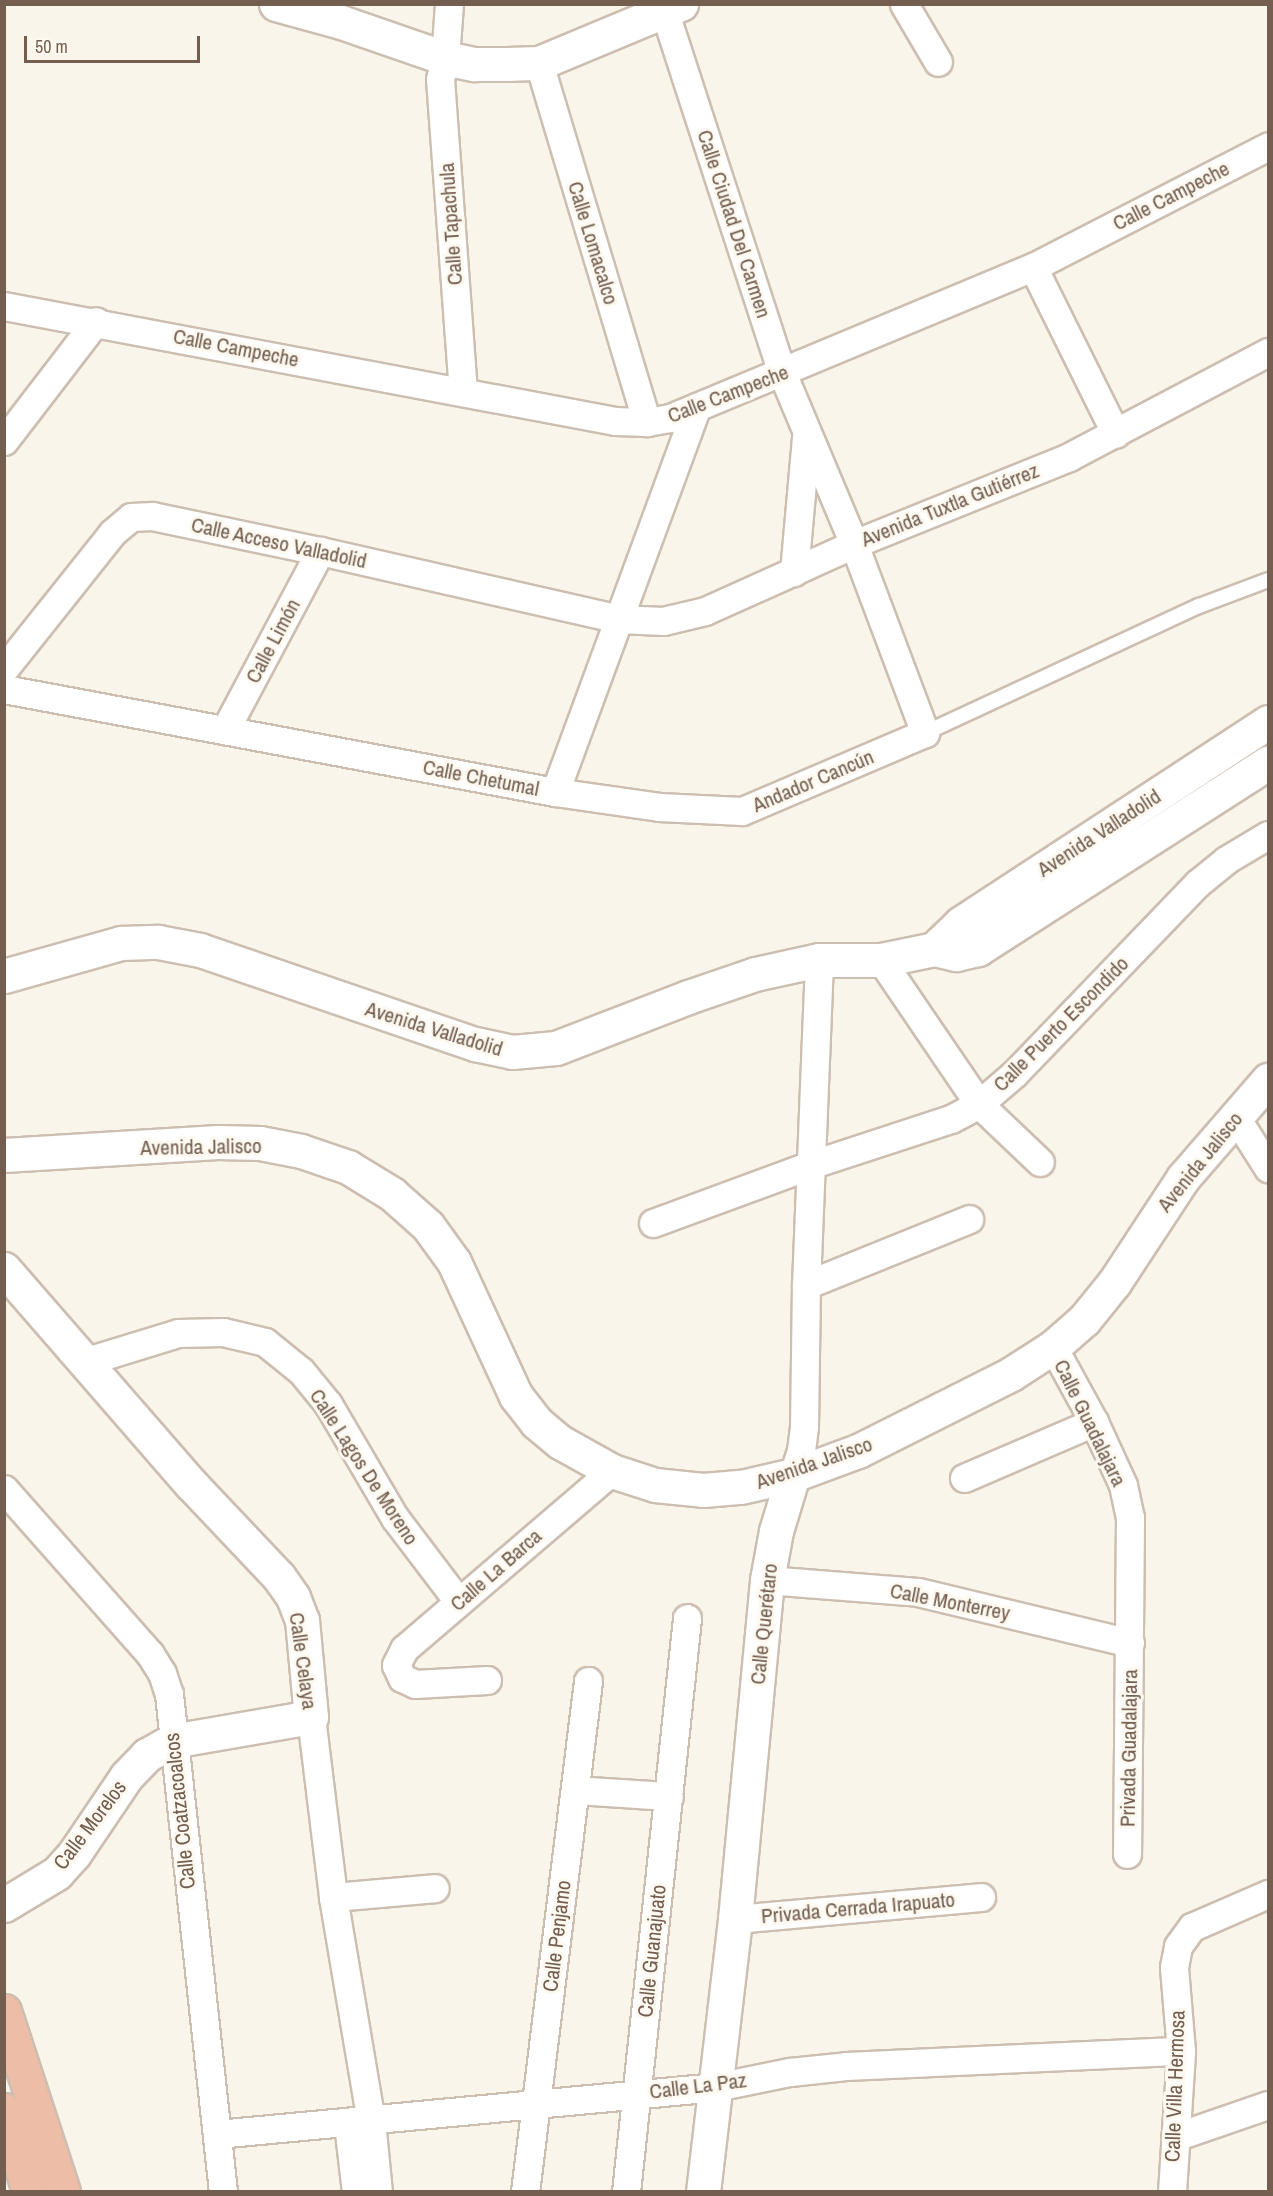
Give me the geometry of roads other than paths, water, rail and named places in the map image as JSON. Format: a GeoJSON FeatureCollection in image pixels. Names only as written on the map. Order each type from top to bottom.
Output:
{"type":"FeatureCollection","features":[{"type":"Feature","properties":{"kind":"highway"},"geometry":{"type":"LineString","coordinates":[[4,2011],[63,2192]]}},
{"type":"Feature","properties":{"kind":"highway"},"geometry":{"type":"LineString","coordinates":[[4,2110],[29,2192]]}},
{"type":"Feature","properties":{"kind":"street"},"geometry":{"type":"LineString","coordinates":[[276,4],[341,22],[445,58],[474,64],[539,63],[673,8]]}},
{"type":"Feature","properties":{"kind":"street","name":"Calle Tapachula"},"geometry":{"type":"LineString","coordinates":[[449,4],[445,58],[440,79],[463,391]]}},
{"type":"Feature","properties":{"kind":"street"},"geometry":{"type":"LineString","coordinates":[[904,4],[938,62]]}},
{"type":"Feature","properties":{"kind":"street","name":"Calle Ciudad Del Carmen"},"geometry":{"type":"LineString","coordinates":[[673,8],[782,373],[854,544],[925,733]]}},
{"type":"Feature","properties":{"kind":"street","name":"Calle Lomacalco"},"geometry":{"type":"LineString","coordinates":[[539,63],[647,422]]}},
{"type":"Feature","properties":{"kind":"street","name":"Calle Campeche"},"geometry":{"type":"LineString","coordinates":[[4,306],[96,321],[615,421],[647,422],[670,418],[1033,267],[1269,146]]}},
{"type":"Feature","properties":{"kind":"street"},"geometry":{"type":"LineString","coordinates":[[1033,267],[1116,434]]}},
{"type":"Feature","properties":{"kind":"street"},"geometry":{"type":"LineString","coordinates":[[4,441],[96,321]]}},
{"type":"Feature","properties":{"kind":"street","name":"Avenida Tuxtla Gutiérrez"},"geometry":{"type":"LineString","coordinates":[[619,620],[663,621],[705,611],[854,544],[1069,457],[1269,352]]}},
{"type":"Feature","properties":{"kind":"street","name":"Calle Chetumal"},"geometry":{"type":"LineString","coordinates":[[4,689],[555,792],[697,407]]}},
{"type":"Feature","properties":{"kind":"street"},"geometry":{"type":"LineString","coordinates":[[794,572],[806,433]]}},
{"type":"Feature","properties":{"kind":"street","name":"Calle Acceso Valladolid"},"geometry":{"type":"LineString","coordinates":[[4,669],[112,533],[131,517],[152,516],[320,551],[619,620]]}},
{"type":"Feature","properties":{"kind":"street","name":"Calle Limón"},"geometry":{"type":"LineString","coordinates":[[225,730],[320,551]]}},
{"type":"Feature","properties":{"kind":"street","name":"Avenida Valladolid"},"geometry":{"type":"LineString","coordinates":[[934,949],[961,924],[1269,722]]}},
{"type":"Feature","properties":{"kind":"street","name":"Andador Cancún"},"geometry":{"type":"LineString","coordinates":[[555,792],[659,807],[742,811],[925,733]]}},
{"type":"Feature","properties":{"kind":"street","name":"Avenida Valladolid"},"geometry":{"type":"LineString","coordinates":[[4,976],[121,943],[158,942],[200,951],[427,1030],[512,1052],[556,1048],[754,974],[819,960],[881,960],[934,949],[956,954],[978,949],[1269,763]]}},
{"type":"Feature","properties":{"kind":"street","name":"Calle Puerto Escondido"},"geometry":{"type":"LineString","coordinates":[[653,1223],[813,1164],[951,1119],[979,1104],[1014,1074],[1198,883],[1226,860],[1269,835]]}},
{"type":"Feature","properties":{"kind":"street","name":"Calle Querétaro"},"geometry":{"type":"LineString","coordinates":[[703,2192],[735,1919],[767,1580],[776,1531],[801,1451],[804,1427],[806,1285],[813,1164],[819,960]]}},
{"type":"Feature","properties":{"kind":"street"},"geometry":{"type":"LineString","coordinates":[[881,960],[979,1104],[1040,1162]]}},
{"type":"Feature","properties":{"kind":"street","name":"Avenida Jalisco"},"geometry":{"type":"LineString","coordinates":[[4,1155],[218,1142],[260,1143],[301,1151],[348,1167],[392,1194],[428,1226],[454,1262],[516,1396],[536,1422],[560,1443],[612,1471],[655,1485],[703,1490],[741,1487],[793,1475],[858,1451],[1011,1374],[1053,1347],[1084,1320],[1114,1283],[1183,1178],[1235,1116],[1269,1080]]}},
{"type":"Feature","properties":{"kind":"street"},"geometry":{"type":"LineString","coordinates":[[1235,1116],[1269,1168]]}},
{"type":"Feature","properties":{"kind":"street"},"geometry":{"type":"LineString","coordinates":[[806,1285],[969,1219]]}},
{"type":"Feature","properties":{"kind":"street","name":"Calle Celaya"},"geometry":{"type":"LineString","coordinates":[[4,1269],[87,1361],[192,1485],[279,1577],[293,1597],[302,1620],[311,1717],[359,2122]]}},
{"type":"Feature","properties":{"kind":"street","name":"Calle Lagos De Moreno"},"geometry":{"type":"LineString","coordinates":[[87,1361],[178,1333],[224,1332],[265,1342],[301,1371],[328,1404],[395,1518],[458,1601]]}},
{"type":"Feature","properties":{"kind":"street","name":"Calle Guadalajara"},"geometry":{"type":"LineString","coordinates":[[1053,1347],[1094,1422],[1123,1485],[1130,1517],[1130,1643]]}},
{"type":"Feature","properties":{"kind":"street"},"geometry":{"type":"LineString","coordinates":[[964,1478],[1094,1422]]}},
{"type":"Feature","properties":{"kind":"street","name":"Calle La Barca"},"geometry":{"type":"LineString","coordinates":[[487,1680],[415,1684],[402,1678],[396,1665],[404,1649],[612,1471]]}},
{"type":"Feature","properties":{"kind":"street","name":"Calle Coatzacoalcos"},"geometry":{"type":"LineString","coordinates":[[4,1489],[150,1654],[162,1673],[169,1694],[172,1741],[223,2192]]}},
{"type":"Feature","properties":{"kind":"street","name":"Calle Monterrey"},"geometry":{"type":"LineString","coordinates":[[767,1580],[918,1592],[1130,1643]]}},
{"type":"Feature","properties":{"kind":"street","name":"Calle Guanajuato"},"geometry":{"type":"LineString","coordinates":[[626,2192],[687,1618]]}},
{"type":"Feature","properties":{"kind":"street","name":"Privada Guadalajara"},"geometry":{"type":"LineString","coordinates":[[1127,1854],[1130,1643]]}},
{"type":"Feature","properties":{"kind":"street","name":"Calle Penjamo"},"geometry":{"type":"LineString","coordinates":[[525,2192],[588,1681]]}},
{"type":"Feature","properties":{"kind":"street"},"geometry":{"type":"LineString","coordinates":[[172,1741],[311,1717]]}},
{"type":"Feature","properties":{"kind":"street","name":"Calle Morelos"},"geometry":{"type":"LineString","coordinates":[[4,1905],[57,1872],[74,1854],[126,1777],[147,1755],[172,1741]]}},
{"type":"Feature","properties":{"kind":"street"},"geometry":{"type":"LineString","coordinates":[[575,1790],[669,1796]]}},
{"type":"Feature","properties":{"kind":"street"},"geometry":{"type":"LineString","coordinates":[[333,1897],[435,1888]]}},
{"type":"Feature","properties":{"kind":"street","name":"Calle Villa Hermosa"},"geometry":{"type":"LineString","coordinates":[[1172,2192],[1180,2051],[1174,1967],[1178,1946],[1192,1927],[1269,1894]]}},
{"type":"Feature","properties":{"kind":"street","name":"Privada Cerrada Irapuato"},"geometry":{"type":"LineString","coordinates":[[735,1919],[981,1896]]}},
{"type":"Feature","properties":{"kind":"street","name":"Calle La Paz"},"geometry":{"type":"LineString","coordinates":[[217,2134],[359,2122],[537,2102],[716,2087],[790,2072],[846,2066],[1180,2051]]}},
{"type":"Feature","properties":{"kind":"street"},"geometry":{"type":"LineString","coordinates":[[1175,2137],[1269,2104]]}},
{"type":"Feature","properties":{"kind":"street"},"geometry":{"type":"LineString","coordinates":[[356,2192],[359,2122]]}},
{"type":"Feature","properties":{"kind":"street"},"geometry":{"type":"LineString","coordinates":[[359,2122],[378,2192]]}},
{"type":"Feature","properties":{"kind":"lane"},"geometry":{"type":"LineString","coordinates":[[925,733],[1199,606],[1269,580]]}}]}
